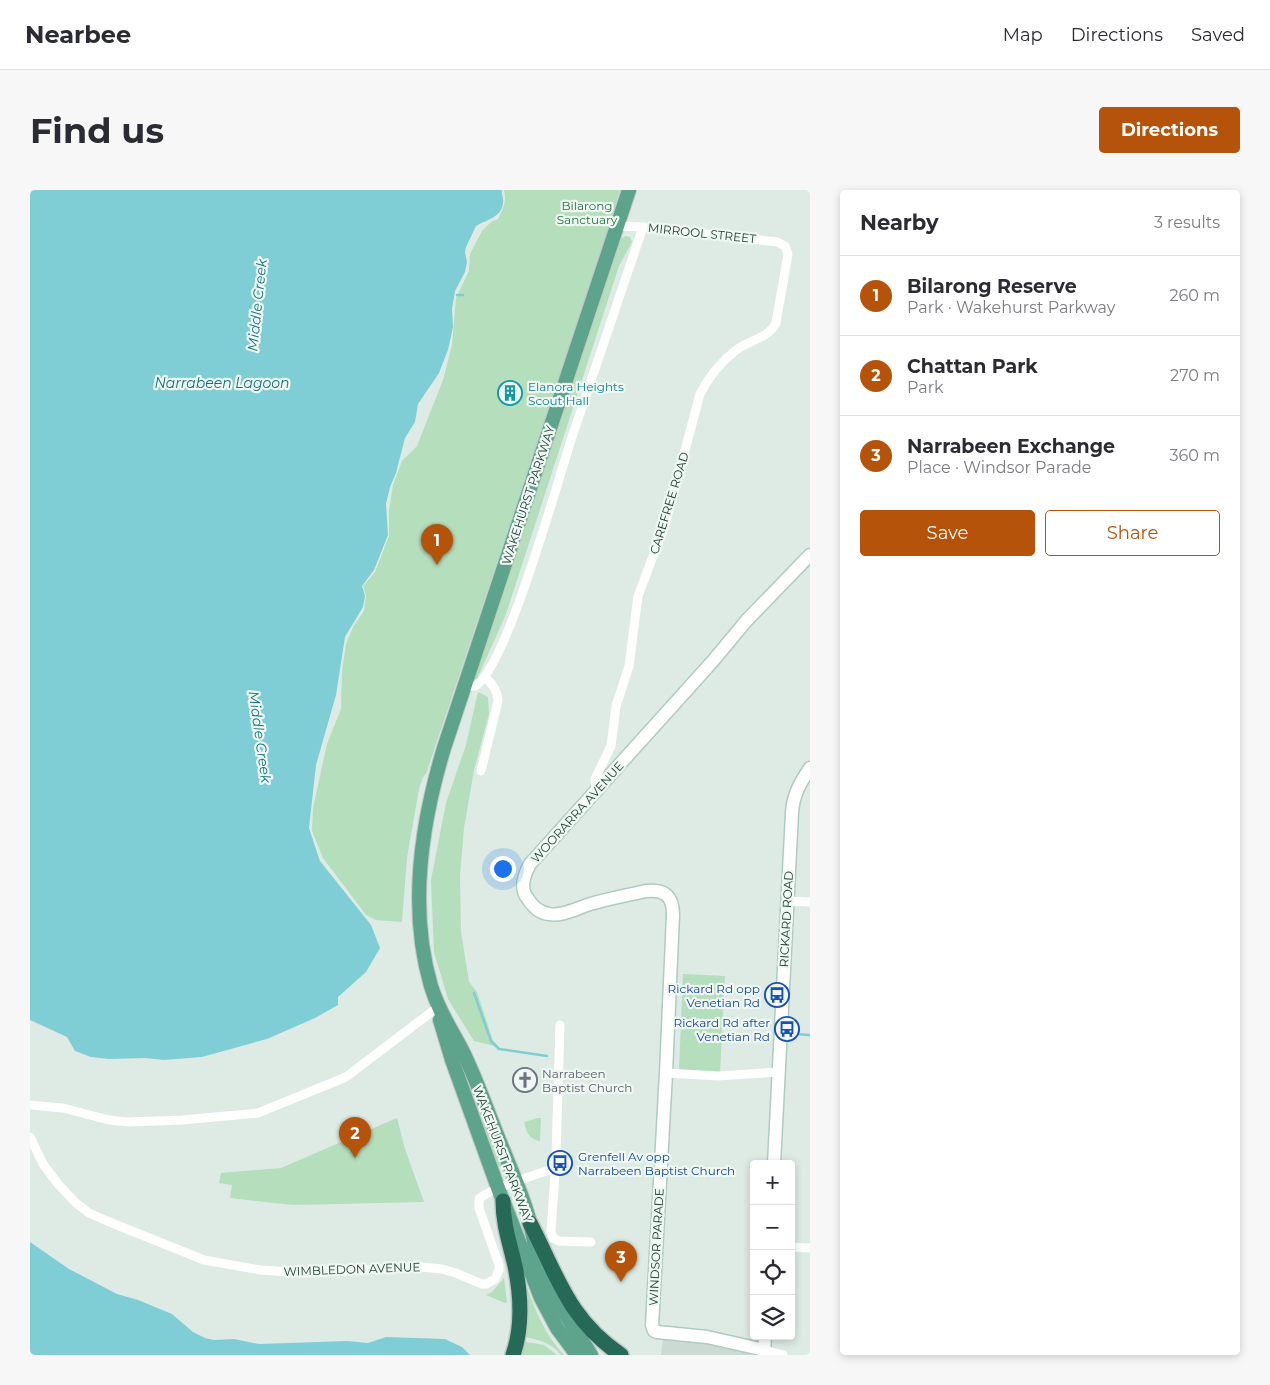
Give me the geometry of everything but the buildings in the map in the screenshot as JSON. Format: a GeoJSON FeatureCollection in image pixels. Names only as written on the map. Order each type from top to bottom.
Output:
{"type":"FeatureCollection","features":[{"type":"Feature","properties":{"kind":"highway"},"geometry":{"type":"LineString","coordinates":[[501,1194],[503,1218],[515,1264],[520,1300],[519,1330],[513,1355]]}},
{"type":"Feature","properties":{"kind":"highway"},"geometry":{"type":"LineString","coordinates":[[530,1223],[560,1287],[575,1313],[600,1340],[620,1355]]}},
{"type":"Feature","properties":{"kind":"main road","name":"WAKEHURST PARKWAY"},"geometry":{"type":"LineString","coordinates":[[577,1355],[557,1328],[541,1298],[452,1060],[440,1023],[438,1007],[427,969],[422,936],[419,887],[426,820],[435,778],[629,190]]}},
{"type":"Feature","properties":{"kind":"main road","name":"WAKEHURST PARKWAY"},"geometry":{"type":"LineString","coordinates":[[438,1007],[463,1051],[516,1182],[530,1223],[537,1257],[548,1283],[560,1307],[591,1355]]}},
{"type":"Feature","properties":{"kind":"main road"},"geometry":{"type":"LineString","coordinates":[[452,1060],[463,1051]]}},
{"type":"Feature","properties":{"kind":"street","name":"MIRROOL STREET"},"geometry":{"type":"LineString","coordinates":[[618,226],[643,227],[777,242],[785,246]]}},
{"type":"Feature","properties":{"kind":"street","name":"WAKEHURST PARKWAY"},"geometry":{"type":"LineString","coordinates":[[485,677],[497,656],[525,585],[572,437],[643,227]]}},
{"type":"Feature","properties":{"kind":"street","name":"CAREFREE ROAD"},"geometry":{"type":"LineString","coordinates":[[596,789],[595,779],[611,746],[616,706],[629,666],[638,596],[665,525],[700,394],[708,378],[736,350],[772,331],[776,323],[788,254],[785,246]]}},
{"type":"Feature","properties":{"kind":"street","name":"WOORARRA AVENUE"},"geometry":{"type":"LineString","coordinates":[[666,1073],[673,915],[673,905],[670,898],[663,892],[655,890],[646,891],[592,903],[560,914],[550,914],[538,910],[525,895],[523,885],[524,874],[530,864],[712,662],[747,620],[810,555]]}},
{"type":"Feature","properties":{"kind":"street"},"geometry":{"type":"LineString","coordinates":[[464,686],[475,686],[485,677],[498,693],[498,701],[481,771]]}},
{"type":"Feature","properties":{"kind":"street","name":"RICKARD ROAD"},"geometry":{"type":"LineString","coordinates":[[774,1160],[793,801],[799,785],[810,768]]}},
{"type":"Feature","properties":{"kind":"street"},"geometry":{"type":"LineString","coordinates":[[787,901],[810,902]]}},
{"type":"Feature","properties":{"kind":"street"},"geometry":{"type":"LineString","coordinates":[[30,1105],[63,1108],[109,1120],[128,1122],[258,1114],[346,1077],[438,1007]]}},
{"type":"Feature","properties":{"kind":"street"},"geometry":{"type":"LineString","coordinates":[[560,1025],[556,1156],[552,1169],[555,1174],[551,1231],[553,1238],[559,1241],[591,1242]]}},
{"type":"Feature","properties":{"kind":"street"},"geometry":{"type":"LineString","coordinates":[[666,1073],[718,1076],[778,1072]]}},
{"type":"Feature","properties":{"kind":"street","name":"WINDSOR PARADE"},"geometry":{"type":"LineString","coordinates":[[666,1073],[652,1320],[654,1331],[706,1337],[765,1353]]}},
{"type":"Feature","properties":{"kind":"street","name":"WIMBLEDON AVENUE"},"geometry":{"type":"LineString","coordinates":[[30,1137],[43,1164],[58,1184],[76,1203],[89,1213],[204,1260],[260,1270],[306,1273],[421,1267],[442,1269],[482,1284],[491,1283],[497,1276],[499,1265],[478,1204],[482,1196],[501,1194],[516,1182],[552,1169]]}},
{"type":"Feature","properties":{"kind":"street"},"geometry":{"type":"LineString","coordinates":[[795,1247],[810,1248]]}},
{"type":"Feature","properties":{"kind":"street"},"geometry":{"type":"LineString","coordinates":[[765,1340],[765,1353],[783,1355]]}},
{"type":"Feature","properties":{"kind":"shaded area"},"geometry":{"type":"Polygon","coordinates":[[[663,1339],[705,1341],[753,1355],[661,1355],[663,1339]]]}},
{"type":"Feature","properties":{"kind":"green space","name":"Bilarong Sanctuary"},"geometry":{"type":"Polygon","coordinates":[[[504,190],[620,190],[607,237],[426,774],[419,789],[407,858],[402,922],[376,920],[366,915],[323,858],[312,831],[313,808],[327,744],[341,709],[342,671],[346,644],[353,627],[364,611],[366,596],[363,586],[375,572],[389,536],[389,511],[393,485],[402,461],[417,446],[443,380],[452,345],[456,298],[469,271],[470,254],[482,231],[491,222],[498,219],[505,201],[504,190]]]}},
{"type":"Feature","properties":{"kind":"green space"},"geometry":{"type":"Polygon","coordinates":[[[625,236],[630,237],[632,242],[619,266],[506,614],[477,679],[474,679],[621,239],[625,236]]]}},
{"type":"Feature","properties":{"kind":"green space"},"geometry":{"type":"Polygon","coordinates":[[[478,692],[488,697],[489,714],[474,770],[464,828],[460,875],[461,932],[469,982],[477,992],[493,1041],[499,1047],[474,1041],[448,999],[434,952],[431,880],[446,803],[466,745],[478,692]]]}},
{"type":"Feature","properties":{"kind":"green space"},"geometry":{"type":"Polygon","coordinates":[[[683,974],[725,976],[720,1073],[679,1070],[683,974]]]}},
{"type":"Feature","properties":{"kind":"green space"},"geometry":{"type":"Polygon","coordinates":[[[460,1063],[502,1166],[495,1169],[460,1063]]]}},
{"type":"Feature","properties":{"kind":"green space"},"geometry":{"type":"Polygon","coordinates":[[[397,1118],[405,1149],[424,1202],[293,1205],[230,1198],[232,1185],[219,1183],[221,1173],[281,1168],[397,1118]]]}},
{"type":"Feature","properties":{"kind":"green space"},"geometry":{"type":"Polygon","coordinates":[[[541,1118],[540,1141],[530,1137],[524,1122],[541,1118]]]}},
{"type":"Feature","properties":{"kind":"green space"},"geometry":{"type":"Polygon","coordinates":[[[521,1269],[543,1325],[564,1355],[561,1355],[544,1342],[524,1337],[521,1269]]]}},
{"type":"Feature","properties":{"kind":"green space"},"geometry":{"type":"Polygon","coordinates":[[[504,1278],[507,1302],[505,1303],[486,1295],[492,1292],[504,1278]]]}},
{"type":"Feature","properties":{"kind":"green space"},"geometry":{"type":"Polygon","coordinates":[[[521,1341],[544,1345],[557,1355],[517,1355],[521,1341]]]}},
{"type":"Feature","properties":{"kind":"water","name":"Narrabeen Lagoon"},"geometry":{"type":"Polygon","coordinates":[[[30,190],[502,190],[503,200],[500,211],[497,215],[476,226],[466,247],[467,262],[465,272],[455,291],[452,309],[453,327],[448,350],[439,373],[418,404],[415,422],[405,438],[386,504],[388,535],[374,570],[362,586],[365,596],[363,607],[345,637],[336,695],[316,765],[309,828],[320,861],[371,925],[380,948],[366,972],[338,997],[338,1005],[315,1018],[267,1039],[202,1057],[164,1060],[91,1057],[75,1051],[67,1037],[30,1020],[30,190]]]}},
{"type":"Feature","properties":{"kind":"water"},"geometry":{"type":"Polygon","coordinates":[[[30,1242],[69,1269],[117,1294],[138,1300],[172,1314],[193,1332],[205,1338],[214,1340],[234,1339],[259,1344],[347,1341],[368,1343],[386,1337],[445,1339],[462,1347],[470,1355],[30,1355],[30,1242]]]}},
{"type":"Feature","properties":{"kind":"waterway"},"geometry":{"type":"LineString","coordinates":[[457,295],[463,295]]}},
{"type":"Feature","properties":{"kind":"waterway"},"geometry":{"type":"LineString","coordinates":[[474,993],[491,1041],[499,1049],[547,1056]]}},
{"type":"Feature","properties":{"kind":"waterway"},"geometry":{"type":"LineString","coordinates":[[794,1034],[810,1035]]}},
{"type":"Feature","properties":{"kind":"place","name":"Elanora Heights Scout Hall"},"geometry":{"type":"Point","coordinates":[510,393]}},
{"type":"Feature","properties":{"kind":"place","name":"Bilarong Reserve"},"geometry":{"type":"Point","coordinates":[437,565]}},
{"type":"Feature","properties":{"kind":"place","name":"Rickard Rd opp Venetian Rd"},"geometry":{"type":"Point","coordinates":[777,995]}},
{"type":"Feature","properties":{"kind":"place","name":"Rickard Rd after Venetian Rd"},"geometry":{"type":"Point","coordinates":[787,1029]}},
{"type":"Feature","properties":{"kind":"place","name":"Narrabeen Baptist Church"},"geometry":{"type":"Point","coordinates":[525,1080]}},
{"type":"Feature","properties":{"kind":"place","name":"Chattan Park"},"geometry":{"type":"Point","coordinates":[355,1158]}},
{"type":"Feature","properties":{"kind":"place","name":"Grenfell Av opp Narrabeen Baptist Church"},"geometry":{"type":"Point","coordinates":[560,1163]}},
{"type":"Feature","properties":{"kind":"place","name":"Narrabeen Exchange"},"geometry":{"type":"Point","coordinates":[621,1282]}},
{"type":"Feature","properties":{"kind":"water label","name":"Middle Creek"},"geometry":{"type":"Point","coordinates":[257,305]}},
{"type":"Feature","properties":{"kind":"water label","name":"Middle Creek"},"geometry":{"type":"Point","coordinates":[260,737]}}]}
